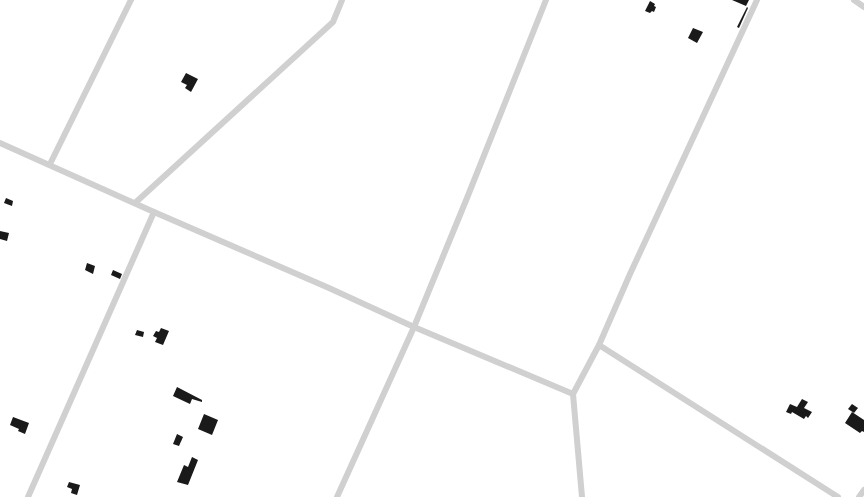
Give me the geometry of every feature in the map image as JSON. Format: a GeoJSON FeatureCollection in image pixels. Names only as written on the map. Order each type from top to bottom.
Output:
{"type":"FeatureCollection","features":[{"type":"Feature","properties":{"kind":"street"},"geometry":{"type":"LineString","coordinates":[[50,164],[131,0]]}},
{"type":"Feature","properties":{"kind":"street"},"geometry":{"type":"LineString","coordinates":[[135,203],[333,22],[342,0]]}},
{"type":"Feature","properties":{"kind":"street"},"geometry":{"type":"LineString","coordinates":[[337,497],[414,327],[546,0]]}},
{"type":"Feature","properties":{"kind":"street"},"geometry":{"type":"LineString","coordinates":[[582,497],[573,394],[599,345],[630,274],[757,0]]}},
{"type":"Feature","properties":{"kind":"street"},"geometry":{"type":"LineString","coordinates":[[854,0],[864,7]]}},
{"type":"Feature","properties":{"kind":"street"},"geometry":{"type":"LineString","coordinates":[[0,143],[414,327],[573,394]]}},
{"type":"Feature","properties":{"kind":"street"},"geometry":{"type":"LineString","coordinates":[[28,497],[154,212]]}},
{"type":"Feature","properties":{"kind":"street"},"geometry":{"type":"LineString","coordinates":[[599,345],[838,497]]}},
{"type":"Feature","properties":{"kind":"street"},"geometry":{"type":"LineString","coordinates":[[859,497],[864,490]]}},
{"type":"Feature","properties":{"kind":"building"},"geometry":{"type":"Polygon","coordinates":[[[732,0],[749,0],[746,6],[732,0]]]}},
{"type":"Feature","properties":{"kind":"building"},"geometry":{"type":"Polygon","coordinates":[[[650,1],[655,4],[654,6],[656,7],[654,12],[652,11],[650,13],[645,11],[650,1]]]}},
{"type":"Feature","properties":{"kind":"building"},"geometry":{"type":"Polygon","coordinates":[[[747,7],[748,8],[739,28],[737,27],[747,7]]]}},
{"type":"Feature","properties":{"kind":"building"},"geometry":{"type":"Polygon","coordinates":[[[693,28],[703,32],[697,43],[688,38],[693,28]]]}},
{"type":"Feature","properties":{"kind":"building"},"geometry":{"type":"Polygon","coordinates":[[[186,73],[198,79],[191,92],[185,88],[187,85],[181,82],[186,73]]]}},
{"type":"Feature","properties":{"kind":"building"},"geometry":{"type":"Polygon","coordinates":[[[6,198],[13,201],[12,206],[4,203],[6,198]]]}},
{"type":"Feature","properties":{"kind":"building"},"geometry":{"type":"Polygon","coordinates":[[[0,231],[9,233],[7,241],[0,239],[0,231]]]}},
{"type":"Feature","properties":{"kind":"building"},"geometry":{"type":"Polygon","coordinates":[[[87,263],[95,266],[93,274],[85,270],[87,263]]]}},
{"type":"Feature","properties":{"kind":"building"},"geometry":{"type":"Polygon","coordinates":[[[113,270],[122,274],[120,279],[111,275],[113,270]]]}},
{"type":"Feature","properties":{"kind":"building"},"geometry":{"type":"Polygon","coordinates":[[[161,328],[169,331],[163,345],[155,342],[157,338],[153,336],[156,331],[159,332],[161,328]]]}},
{"type":"Feature","properties":{"kind":"building"},"geometry":{"type":"Polygon","coordinates":[[[137,330],[144,332],[143,337],[135,335],[137,330]]]}},
{"type":"Feature","properties":{"kind":"building"},"geometry":{"type":"Polygon","coordinates":[[[177,387],[202,400],[202,402],[192,399],[190,404],[173,396],[177,387]]]}},
{"type":"Feature","properties":{"kind":"building"},"geometry":{"type":"Polygon","coordinates":[[[802,399],[808,402],[804,408],[812,412],[808,418],[806,416],[804,419],[792,412],[791,414],[786,412],[790,404],[797,407],[802,399]]]}},
{"type":"Feature","properties":{"kind":"building"},"geometry":{"type":"Polygon","coordinates":[[[852,404],[858,408],[854,413],[848,409],[852,404]]]}},
{"type":"Feature","properties":{"kind":"building"},"geometry":{"type":"Polygon","coordinates":[[[852,412],[864,420],[864,432],[862,431],[860,433],[845,423],[852,412]]]}},
{"type":"Feature","properties":{"kind":"building"},"geometry":{"type":"Polygon","coordinates":[[[204,414],[218,420],[212,435],[198,429],[204,414]]]}},
{"type":"Feature","properties":{"kind":"building"},"geometry":{"type":"Polygon","coordinates":[[[13,417],[29,423],[25,434],[18,431],[19,429],[10,425],[13,417]]]}},
{"type":"Feature","properties":{"kind":"building"},"geometry":{"type":"Polygon","coordinates":[[[177,434],[183,437],[179,446],[173,444],[177,434]]]}},
{"type":"Feature","properties":{"kind":"building"},"geometry":{"type":"Polygon","coordinates":[[[192,457],[198,460],[188,485],[177,482],[184,465],[188,467],[192,457]]]}},
{"type":"Feature","properties":{"kind":"building"},"geometry":{"type":"Polygon","coordinates":[[[69,482],[80,485],[77,495],[71,493],[72,489],[67,487],[69,482]]]}}]}
